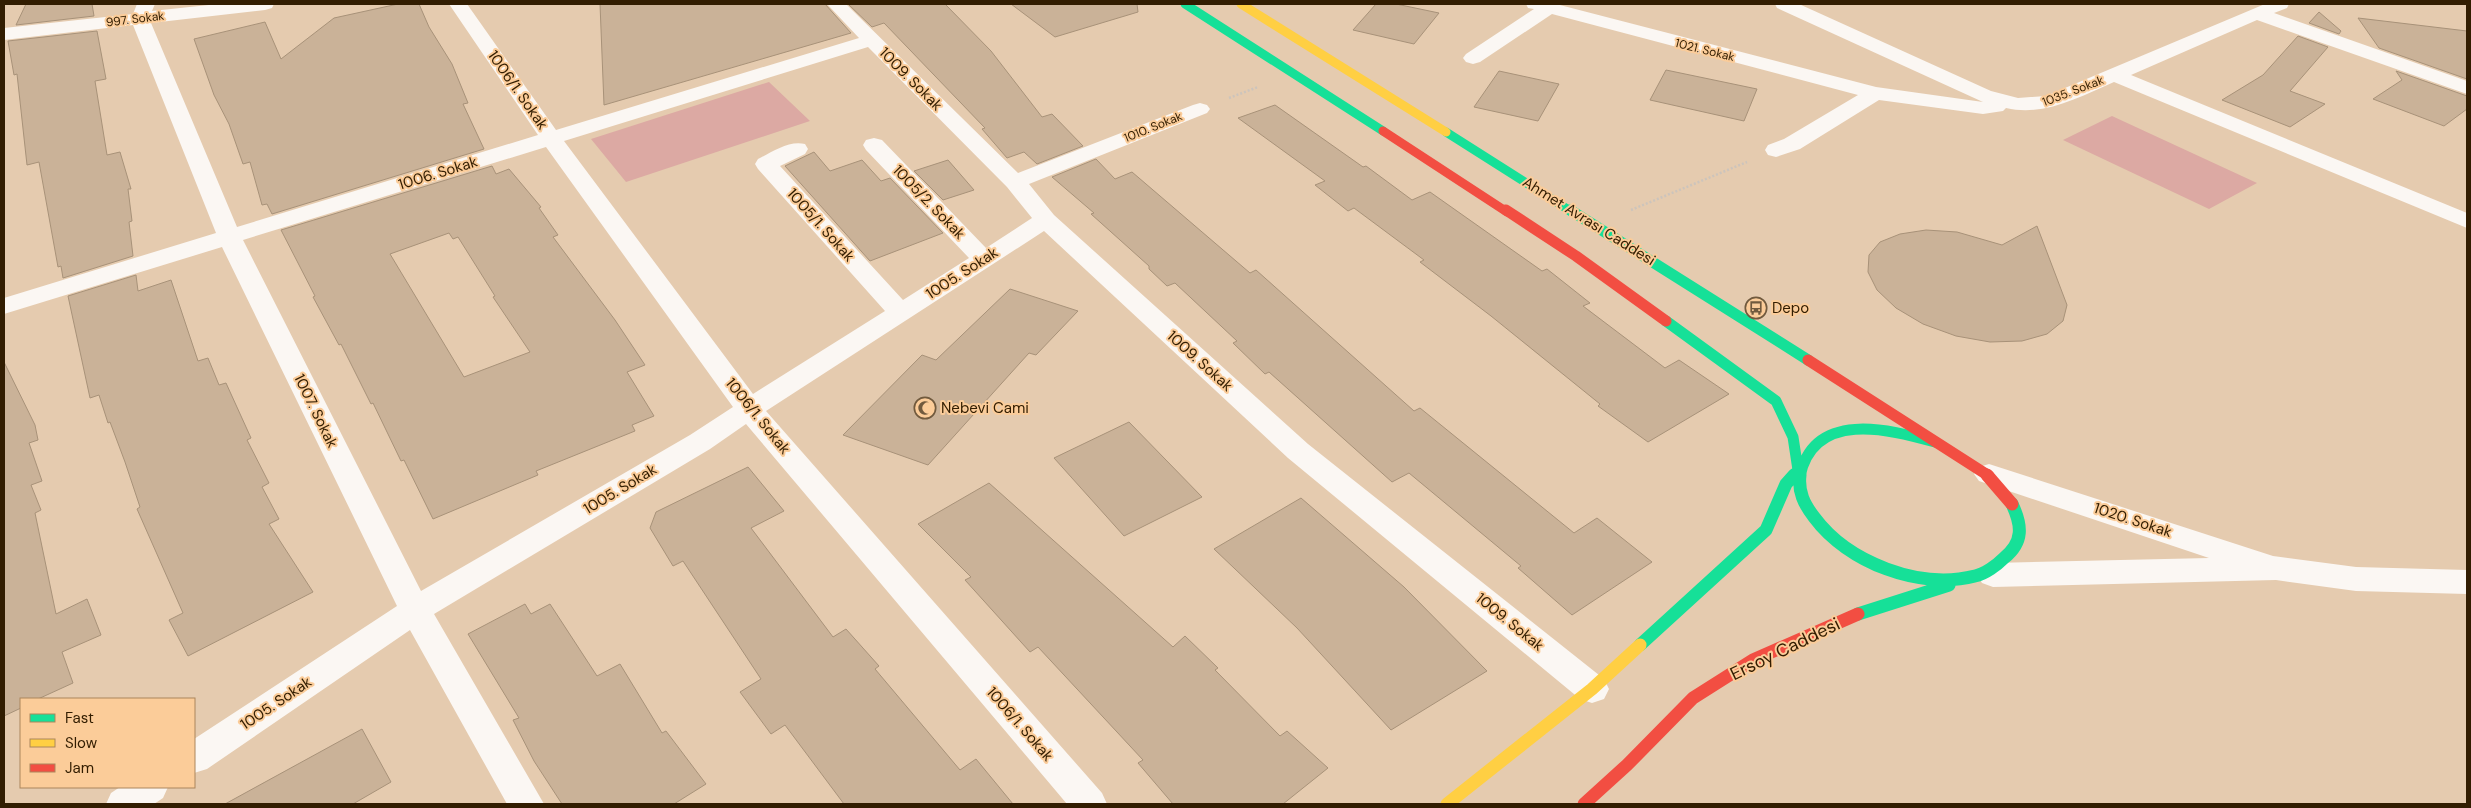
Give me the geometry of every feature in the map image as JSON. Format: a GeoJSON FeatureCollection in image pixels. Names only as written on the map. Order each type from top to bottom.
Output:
{"type":"FeatureCollection","features":[{"type":"Feature","properties":{"kind":"main road","name":"Ahmet Avrası Caddesi"},"geometry":{"type":"LineString","coordinates":[[1185,4],[1292,75],[1576,256],[1776,401],[1793,437],[1798,470],[1798,490],[1807,510],[1824,531],[1847,550],[1876,565],[1908,576],[1940,580],[1981,577],[1999,568],[2017,550],[2021,526],[2011,499],[1990,474],[1964,456],[1935,442],[1714,299],[1241,4]]}},
{"type":"Feature","properties":{"kind":"main road","name":"Ahmet Avrası Caddesi"},"geometry":{"type":"LineString","coordinates":[[1592,689],[1766,530],[1786,484],[1798,470],[1805,455],[1818,443],[1835,434],[1857,430],[1882,430],[1908,434],[1935,442]]}},
{"type":"Feature","properties":{"kind":"main road","name":"Ersoy Caddesi"},"geometry":{"type":"LineString","coordinates":[[1584,804],[1627,766],[1692,698],[1752,660],[1872,608],[1981,577]]}},
{"type":"Feature","properties":{"kind":"main road"},"geometry":{"type":"LineString","coordinates":[[1447,804],[1592,689]]}},
{"type":"Feature","properties":{"kind":"street","name":"997. Sokak"},"geometry":{"type":"LineString","coordinates":[[4,34],[143,11],[265,4]]}},
{"type":"Feature","properties":{"kind":"street","name":"1006/1. Sokak"},"geometry":{"type":"LineString","coordinates":[[458,4],[551,138],[749,409],[1089,804]]}},
{"type":"Feature","properties":{"kind":"street","name":"1009. Sokak"},"geometry":{"type":"LineString","coordinates":[[836,4],[1015,182],[1046,220],[1298,451],[1592,689]]}},
{"type":"Feature","properties":{"kind":"street","name":"1035. Sokak"},"geometry":{"type":"LineString","coordinates":[[1784,4],[1984,95],[2014,106],[2035,105],[2052,101],[2280,4]]}},
{"type":"Feature","properties":{"kind":"street","name":"1021. Sokak"},"geometry":{"type":"LineString","coordinates":[[1541,6],[1875,93],[1983,108],[2014,106]]}},
{"type":"Feature","properties":{"kind":"street"},"geometry":{"type":"LineString","coordinates":[[1472,58],[1541,6]]}},
{"type":"Feature","properties":{"kind":"street","name":"1007. Sokak"},"geometry":{"type":"LineString","coordinates":[[143,11],[229,236],[415,610],[526,804]]}},
{"type":"Feature","properties":{"kind":"street"},"geometry":{"type":"LineString","coordinates":[[2257,14],[2466,86]]}},
{"type":"Feature","properties":{"kind":"street","name":"1006. Sokak"},"geometry":{"type":"LineString","coordinates":[[4,306],[871,40]]}},
{"type":"Feature","properties":{"kind":"street"},"geometry":{"type":"LineString","coordinates":[[2114,75],[2467,221]]}},
{"type":"Feature","properties":{"kind":"street"},"geometry":{"type":"LineString","coordinates":[[1776,150],[1792,144],[1875,93]]}},
{"type":"Feature","properties":{"kind":"street","name":"1010. Sokak"},"geometry":{"type":"LineString","coordinates":[[1015,182],[1200,108]]}},
{"type":"Feature","properties":{"kind":"street","name":"1005/2. Sokak"},"geometry":{"type":"LineString","coordinates":[[874,145],[983,259]]}},
{"type":"Feature","properties":{"kind":"street","name":"1005/1. Sokak"},"geometry":{"type":"LineString","coordinates":[[797,149],[766,164],[900,312]]}},
{"type":"Feature","properties":{"kind":"street","name":"1005. Sokak"},"geometry":{"type":"LineString","coordinates":[[195,757],[415,610],[700,442],[1046,220]]}},
{"type":"Feature","properties":{"kind":"street","name":"1020. Sokak"},"geometry":{"type":"LineString","coordinates":[[1990,474],[2187,537],[2276,568]]}},
{"type":"Feature","properties":{"kind":"street","name":"1020. Sokak"},"geometry":{"type":"LineString","coordinates":[[1981,577],[2276,568],[2356,579],[2467,582]]}},
{"type":"Feature","properties":{"kind":"street"},"geometry":{"type":"LineString","coordinates":[[124,804],[148,788]]}},
{"type":"Feature","properties":{"kind":"path","name":"1010. Sokak"},"geometry":{"type":"LineString","coordinates":[[1200,108],[1292,75]]}},
{"type":"Feature","properties":{"kind":"path"},"geometry":{"type":"LineString","coordinates":[[1595,225],[1776,150]]}},
{"type":"Feature","properties":{"kind":"shaded area"},"geometry":{"type":"Polygon","coordinates":[[[769,82],[810,121],[626,182],[591,139],[769,82]]]}},
{"type":"Feature","properties":{"kind":"shaded area"},"geometry":{"type":"Polygon","coordinates":[[[2112,116],[2257,183],[2209,209],[2063,140],[2112,116]]]}},
{"type":"Feature","properties":{"kind":"building"},"geometry":{"type":"Polygon","coordinates":[[[26,4],[92,4],[94,16],[16,25],[26,4]]]}},
{"type":"Feature","properties":{"kind":"building"},"geometry":{"type":"Polygon","coordinates":[[[398,4],[419,4],[429,27],[452,64],[468,103],[463,104],[484,149],[272,214],[267,204],[262,205],[250,162],[243,164],[229,124],[214,95],[194,39],[265,22],[281,59],[334,18],[398,4]]]}},
{"type":"Feature","properties":{"kind":"building"},"geometry":{"type":"Polygon","coordinates":[[[600,4],[825,4],[851,33],[604,105],[600,4]]]}},
{"type":"Feature","properties":{"kind":"building"},"geometry":{"type":"Polygon","coordinates":[[[848,4],[945,4],[991,51],[1042,117],[1052,114],[1083,146],[1037,164],[1024,152],[1007,158],[982,129],[985,128],[884,23],[872,27],[848,4]]]}},
{"type":"Feature","properties":{"kind":"building"},"geometry":{"type":"Polygon","coordinates":[[[1011,4],[1137,4],[1138,12],[1055,37],[1011,4]]]}},
{"type":"Feature","properties":{"kind":"building"},"geometry":{"type":"Polygon","coordinates":[[[1376,4],[1396,4],[1439,13],[1414,44],[1353,30],[1376,4]]]}},
{"type":"Feature","properties":{"kind":"building"},"geometry":{"type":"Polygon","coordinates":[[[2319,12],[2341,31],[2339,34],[2309,23],[2319,12]]]}},
{"type":"Feature","properties":{"kind":"building"},"geometry":{"type":"Polygon","coordinates":[[[2358,18],[2467,31],[2467,79],[2379,48],[2358,18]]]}},
{"type":"Feature","properties":{"kind":"building"},"geometry":{"type":"Polygon","coordinates":[[[97,31],[106,79],[95,81],[107,155],[120,152],[131,189],[128,189],[132,221],[129,222],[133,256],[63,278],[61,266],[58,267],[39,162],[27,165],[17,74],[14,75],[8,41],[97,31]]]}},
{"type":"Feature","properties":{"kind":"building"},"geometry":{"type":"Polygon","coordinates":[[[2298,36],[2328,47],[2290,91],[2325,104],[2290,127],[2222,100],[2263,75],[2298,36]]]}},
{"type":"Feature","properties":{"kind":"building"},"geometry":{"type":"Polygon","coordinates":[[[1666,70],[1757,89],[1744,121],[1650,100],[1666,70]]]}},
{"type":"Feature","properties":{"kind":"building"},"geometry":{"type":"Polygon","coordinates":[[[1499,71],[1559,84],[1538,121],[1474,107],[1499,71]]]}},
{"type":"Feature","properties":{"kind":"building"},"geometry":{"type":"Polygon","coordinates":[[[2396,71],[2467,96],[2467,109],[2444,126],[2373,99],[2402,80],[2396,71]]]}},
{"type":"Feature","properties":{"kind":"building"},"geometry":{"type":"Polygon","coordinates":[[[1275,105],[1363,167],[1366,166],[1412,200],[1430,192],[1542,271],[1547,269],[1590,303],[1583,306],[1665,368],[1679,360],[1729,394],[1648,442],[1598,406],[1600,404],[1491,316],[1420,262],[1424,260],[1354,208],[1348,211],[1315,185],[1325,181],[1238,118],[1275,105]]]}},
{"type":"Feature","properties":{"kind":"building"},"geometry":{"type":"Polygon","coordinates":[[[814,152],[830,171],[862,160],[881,181],[890,178],[943,233],[870,261],[785,166],[814,152]]]}},
{"type":"Feature","properties":{"kind":"building"},"geometry":{"type":"Polygon","coordinates":[[[1096,159],[1115,179],[1132,172],[1250,273],[1256,270],[1414,411],[1420,408],[1574,533],[1597,518],[1652,562],[1572,615],[1518,568],[1521,566],[1409,473],[1392,482],[1269,372],[1265,374],[1233,343],[1237,341],[1175,283],[1167,286],[1149,269],[1149,266],[1091,214],[1094,213],[1052,177],[1096,159]]]}},
{"type":"Feature","properties":{"kind":"building"},"geometry":{"type":"Polygon","coordinates":[[[948,160],[974,190],[943,200],[914,171],[948,160]]]}},
{"type":"Feature","properties":{"kind":"building"},"geometry":{"type":"Polygon","coordinates":[[[492,166],[496,174],[509,169],[541,207],[539,208],[558,235],[553,237],[615,320],[645,365],[627,372],[654,416],[632,425],[635,431],[536,471],[538,475],[433,519],[404,460],[401,461],[373,403],[371,404],[341,344],[339,345],[313,297],[315,296],[281,230],[492,166]],[[449,233],[390,254],[464,377],[530,352],[493,297],[495,296],[458,237],[453,239],[449,233]]]}},
{"type":"Feature","properties":{"kind":"building"},"geometry":{"type":"Polygon","coordinates":[[[2037,226],[2067,305],[2063,321],[2047,334],[2022,341],[1990,342],[1956,336],[1923,324],[1896,308],[1877,290],[1868,272],[1869,255],[1880,242],[1900,234],[1926,230],[1957,232],[2002,245],[2037,226]]]}},
{"type":"Feature","properties":{"kind":"building"},"geometry":{"type":"Polygon","coordinates":[[[136,275],[138,291],[171,280],[198,361],[208,358],[219,385],[226,383],[251,438],[247,440],[269,483],[262,487],[279,519],[269,524],[313,592],[188,656],[169,620],[183,613],[137,509],[140,507],[125,462],[110,422],[108,423],[99,395],[90,398],[68,296],[136,275]]]}},
{"type":"Feature","properties":{"kind":"building"},"geometry":{"type":"Polygon","coordinates":[[[1010,289],[1078,311],[1036,355],[1029,353],[928,465],[843,435],[922,355],[936,360],[1010,289]]]}},
{"type":"Feature","properties":{"kind":"building"},"geometry":{"type":"Polygon","coordinates":[[[4,362],[35,425],[38,440],[29,443],[42,481],[31,485],[41,510],[35,513],[56,614],[87,599],[101,635],[62,652],[73,683],[40,698],[20,698],[20,708],[4,716],[4,362]]]}},
{"type":"Feature","properties":{"kind":"building"},"geometry":{"type":"Polygon","coordinates":[[[1129,422],[1202,497],[1124,536],[1054,458],[1129,422]]]}},
{"type":"Feature","properties":{"kind":"building"},"geometry":{"type":"Polygon","coordinates":[[[748,467],[784,511],[751,528],[833,637],[846,629],[879,666],[875,669],[960,770],[976,759],[1013,804],[844,804],[785,725],[771,734],[740,692],[761,679],[683,561],[673,566],[650,528],[656,512],[748,467]]]}},
{"type":"Feature","properties":{"kind":"building"},"geometry":{"type":"Polygon","coordinates":[[[989,483],[1173,647],[1185,636],[1218,668],[1215,670],[1280,736],[1287,731],[1328,768],[1283,804],[1173,804],[1138,763],[1143,760],[1038,647],[1030,652],[965,580],[971,577],[918,524],[989,483]]]}},
{"type":"Feature","properties":{"kind":"building"},"geometry":{"type":"Polygon","coordinates":[[[1301,498],[1404,587],[1487,671],[1391,730],[1297,628],[1214,549],[1301,498]]]}},
{"type":"Feature","properties":{"kind":"building"},"geometry":{"type":"Polygon","coordinates":[[[525,604],[531,614],[550,604],[597,676],[620,664],[662,733],[666,731],[706,784],[674,804],[562,804],[534,761],[513,720],[519,718],[468,634],[525,604]]]}},
{"type":"Feature","properties":{"kind":"building"},"geometry":{"type":"Polygon","coordinates":[[[362,729],[391,782],[353,804],[225,804],[362,729]]]}},
{"type":"Feature","properties":{"kind":"traffic: fast"},"geometry":{"type":"LineString","coordinates":[[1185,4],[1383,131]]}},
{"type":"Feature","properties":{"kind":"traffic: fast"},"geometry":{"type":"LineString","coordinates":[[1446,132],[1808,360]]}},
{"type":"Feature","properties":{"kind":"traffic: fast"},"geometry":{"type":"LineString","coordinates":[[1640,645],[1766,530],[1786,484],[1798,470],[1793,437],[1776,401],[1666,321]]}},
{"type":"Feature","properties":{"kind":"traffic: fast"},"geometry":{"type":"LineString","coordinates":[[1935,442],[1890,432],[1856,429],[1840,431],[1826,436],[1813,447],[1800,475],[1800,487],[1804,503],[1826,532],[1860,556],[1898,572],[1927,578],[1948,579],[1979,575],[2010,554],[2019,540],[2021,532],[2017,514],[2012,504]]}},
{"type":"Feature","properties":{"kind":"traffic: fast"},"geometry":{"type":"LineString","coordinates":[[1858,614],[1949,585]]}},
{"type":"Feature","properties":{"kind":"traffic: slow"},"geometry":{"type":"LineString","coordinates":[[1241,4],[1446,132]]}},
{"type":"Feature","properties":{"kind":"traffic: slow"},"geometry":{"type":"LineString","coordinates":[[1447,804],[1592,689],[1640,645]]}},
{"type":"Feature","properties":{"kind":"traffic: jam"},"geometry":{"type":"LineString","coordinates":[[1383,131],[1576,256],[1666,321]]}},
{"type":"Feature","properties":{"kind":"traffic: jam"},"geometry":{"type":"LineString","coordinates":[[1808,360],[1974,465],[1995,482],[2012,504]]}},
{"type":"Feature","properties":{"kind":"traffic: jam"},"geometry":{"type":"LineString","coordinates":[[1584,804],[1627,765],[1693,698],[1753,660],[1858,614]]}},
{"type":"Feature","properties":{"kind":"place","name":"Depo"},"geometry":{"type":"Point","coordinates":[1756,308]}},
{"type":"Feature","properties":{"kind":"place","name":"Nebevi Cami"},"geometry":{"type":"Point","coordinates":[925,408]}}]}
